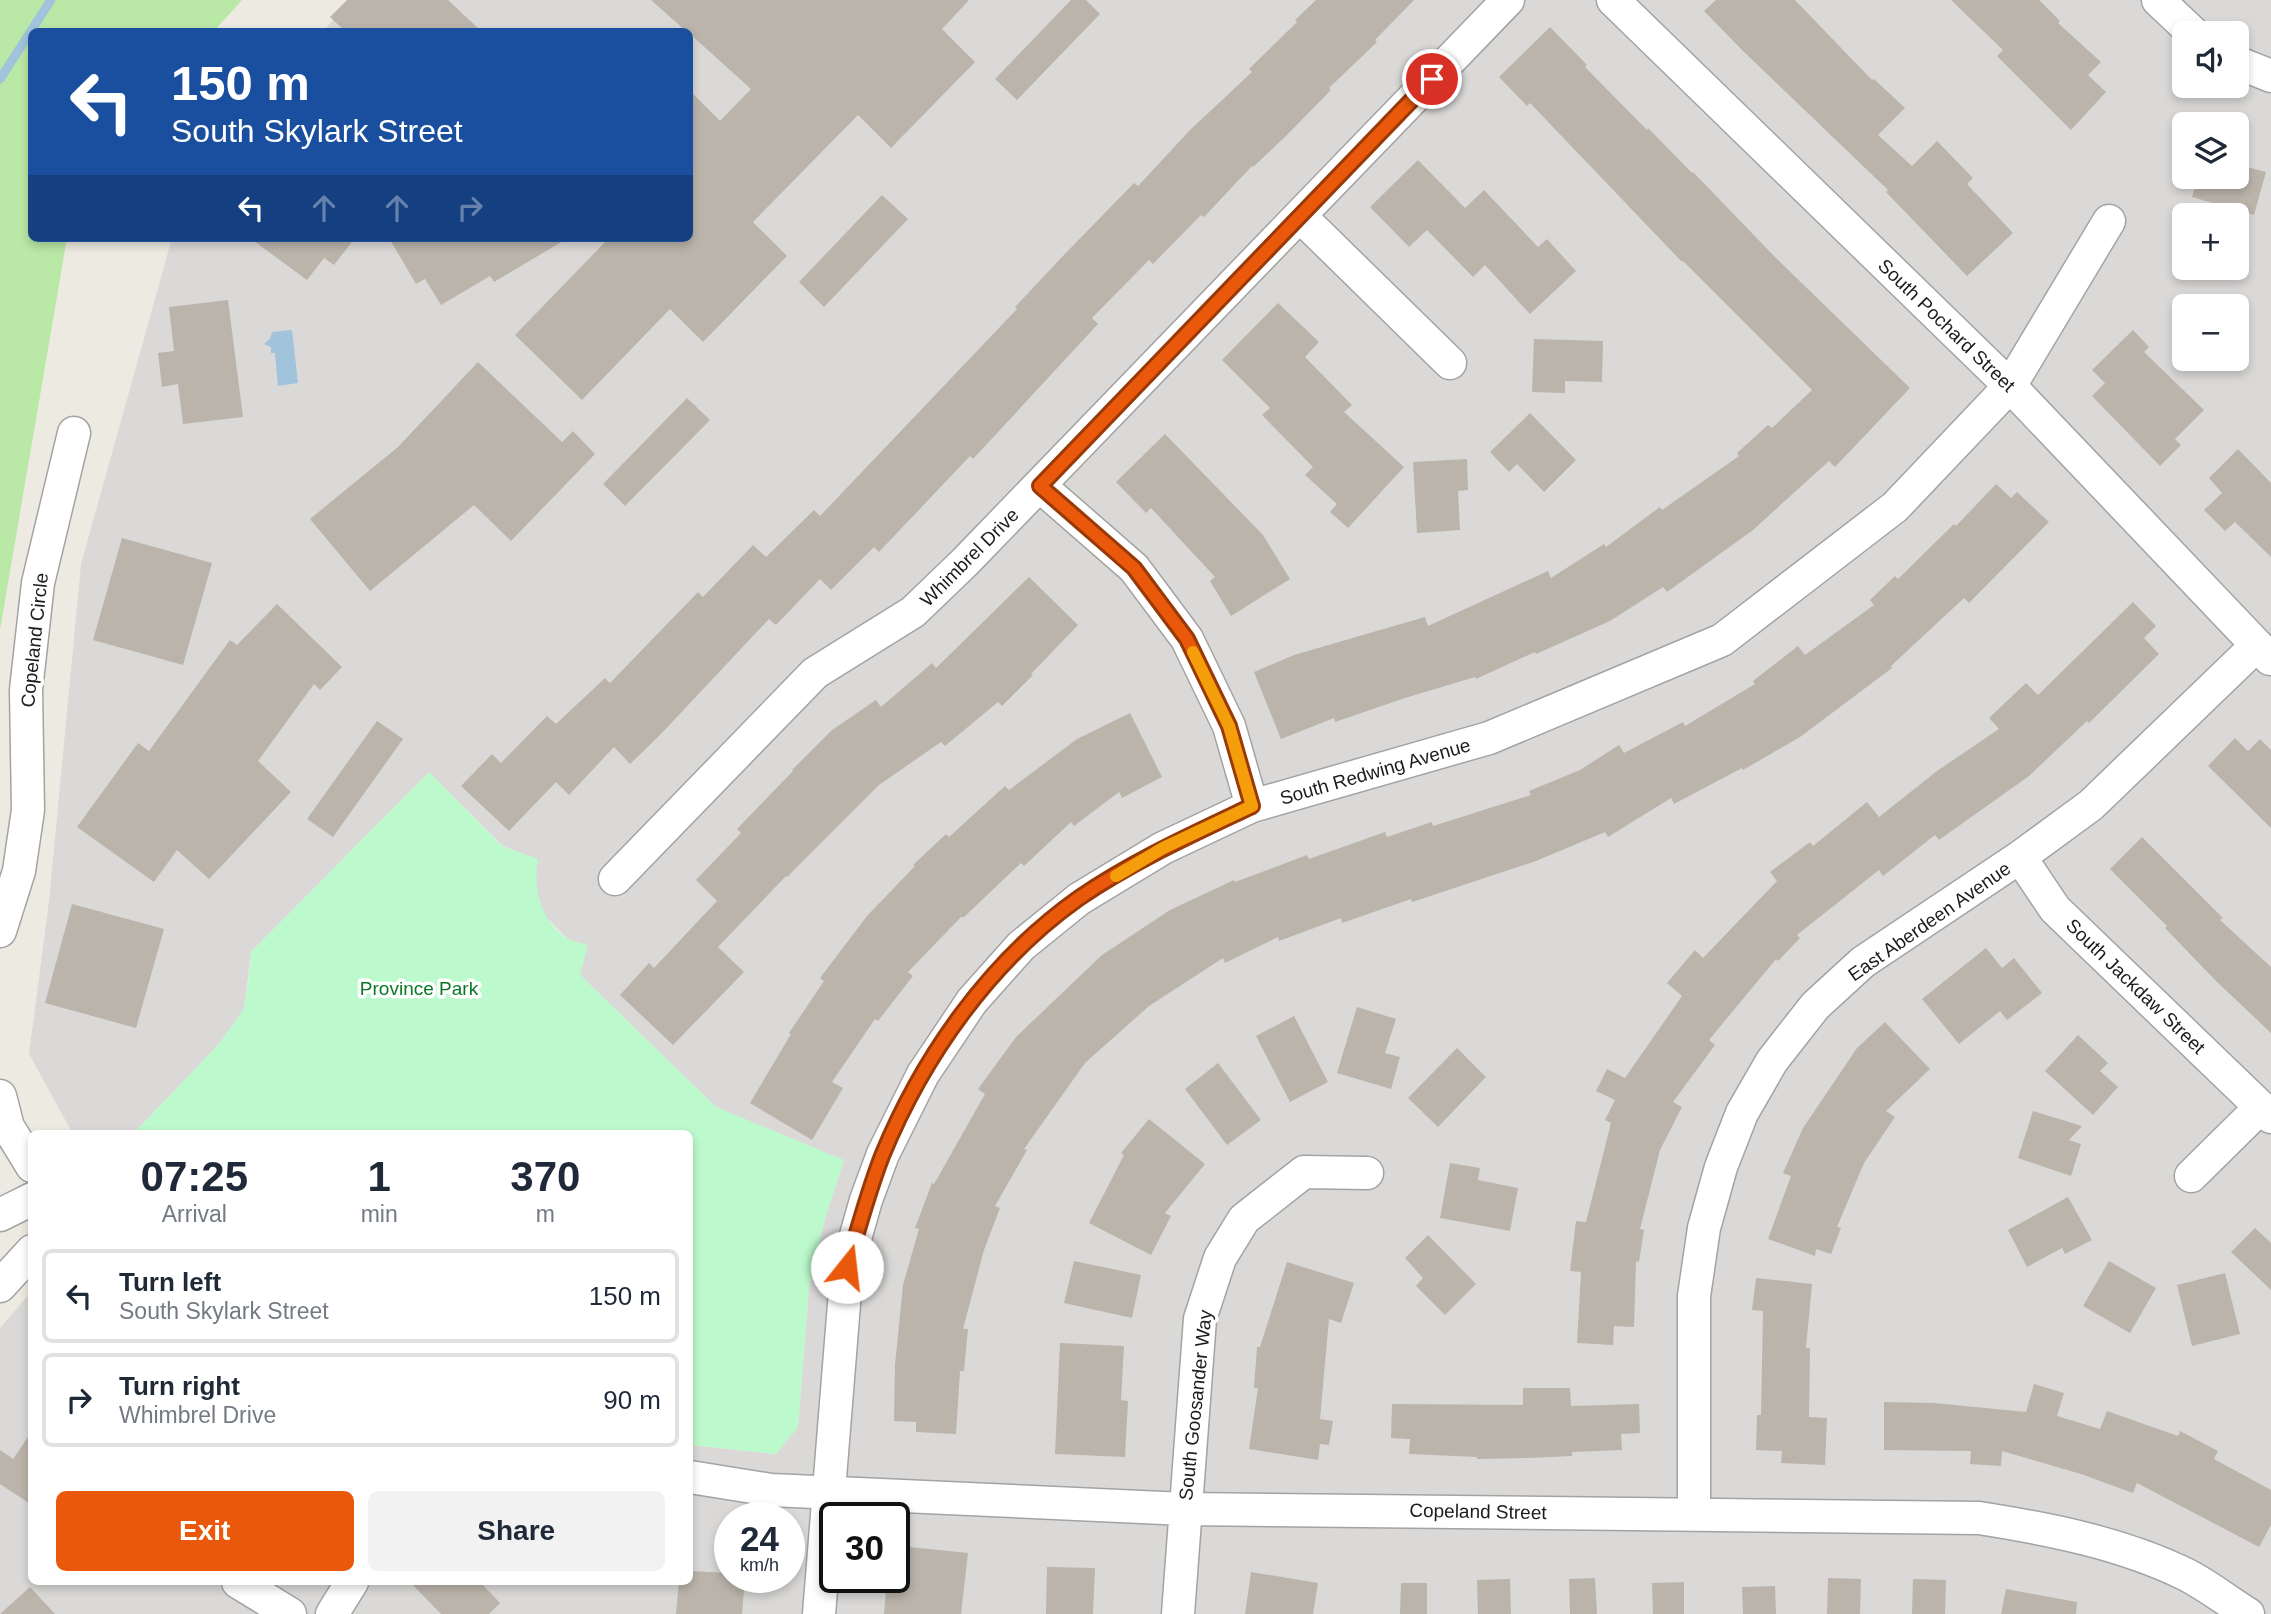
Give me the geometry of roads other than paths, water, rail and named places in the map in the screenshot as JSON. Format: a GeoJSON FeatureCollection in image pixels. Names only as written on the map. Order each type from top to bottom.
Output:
{"type":"FeatureCollection","features":[{"type":"Feature","properties":{"kind":"street","name":"Whimbrel Drive"},"geometry":{"type":"LineString","coordinates":[[615,879],[815,673],[913,612],[1040,486],[1507,0]]}},
{"type":"Feature","properties":{"kind":"street","name":"South Pochard Street"},"geometry":{"type":"LineString","coordinates":[[1613,0],[2010,386],[2264,652]]}},
{"type":"Feature","properties":{"kind":"street"},"geometry":{"type":"LineString","coordinates":[[2158,0],[2180,21]]}},
{"type":"Feature","properties":{"kind":"street"},"geometry":{"type":"LineString","coordinates":[[2249,67],[2271,76]]}},
{"type":"Feature","properties":{"kind":"street"},"geometry":{"type":"LineString","coordinates":[[1300,216],[1450,363]]}},
{"type":"Feature","properties":{"kind":"street","name":"South Redwing Avenue"},"geometry":{"type":"LineString","coordinates":[[819,1614],[847,1267],[866,1200],[883,1154],[923,1074],[972,1001],[1021,946],[1079,899],[1163,848],[1252,806],[1489,738],[1722,640],[1895,508],[2010,386],[2109,221]]}},
{"type":"Feature","properties":{"kind":"street","name":"Copeland Circle"},"geometry":{"type":"LineString","coordinates":[[0,931],[19,871],[28,810],[26,691],[38,583],[74,433]]}},
{"type":"Feature","properties":{"kind":"street"},"geometry":{"type":"LineString","coordinates":[[1040,486],[1134,568],[1187,639],[1229,726],[1252,806]]}},
{"type":"Feature","properties":{"kind":"street","name":"East Aberdeen Avenue"},"geometry":{"type":"LineString","coordinates":[[1694,1514],[1694,1296],[1704,1228],[1721,1167],[1742,1113],[1772,1061],[1815,1006],[1863,962],[2091,806],[2264,652]]}},
{"type":"Feature","properties":{"kind":"street","name":"South Jackdaw Street"},"geometry":{"type":"LineString","coordinates":[[2020,857],[2055,909],[2266,1112],[2191,1176]]}},
{"type":"Feature","properties":{"kind":"street"},"geometry":{"type":"LineString","coordinates":[[0,1096],[8,1127],[28,1160]]}},
{"type":"Feature","properties":{"kind":"street","name":"South Goosander Way"},"geometry":{"type":"LineString","coordinates":[[1178,1614],[1200,1319],[1220,1258],[1244,1219],[1304,1172],[1367,1173]]}},
{"type":"Feature","properties":{"kind":"street"},"geometry":{"type":"LineString","coordinates":[[0,1215],[28,1201]]}},
{"type":"Feature","properties":{"kind":"street"},"geometry":{"type":"LineString","coordinates":[[0,1286],[28,1257]]}},
{"type":"Feature","properties":{"kind":"street","name":"Copeland Street"},"geometry":{"type":"LineString","coordinates":[[693,1477],[771,1490],[1185,1509],[1979,1518],[2043,1528],[2108,1545],[2185,1574],[2248,1614]]}},
{"type":"Feature","properties":{"kind":"street"},"geometry":{"type":"LineString","coordinates":[[243,1585],[290,1614]]}},
{"type":"Feature","properties":{"kind":"street"},"geometry":{"type":"LineString","coordinates":[[332,1614],[350,1585]]}},
{"type":"Feature","properties":{"kind":"water"},"geometry":{"type":"Polygon","coordinates":[[[292,330],[298,383],[278,386],[275,353],[271,353],[271,347],[264,344],[270,339],[272,332],[292,330]]]}},
{"type":"Feature","properties":{"kind":"waterway"},"geometry":{"type":"LineString","coordinates":[[33,28],[51,0]]}},
{"type":"Feature","properties":{"kind":"waterway"},"geometry":{"type":"LineString","coordinates":[[0,79],[28,36]]}},
{"type":"Feature","properties":{"kind":"park label","name":"Province Park"},"geometry":{"type":"Point","coordinates":[419,988]}}]}
